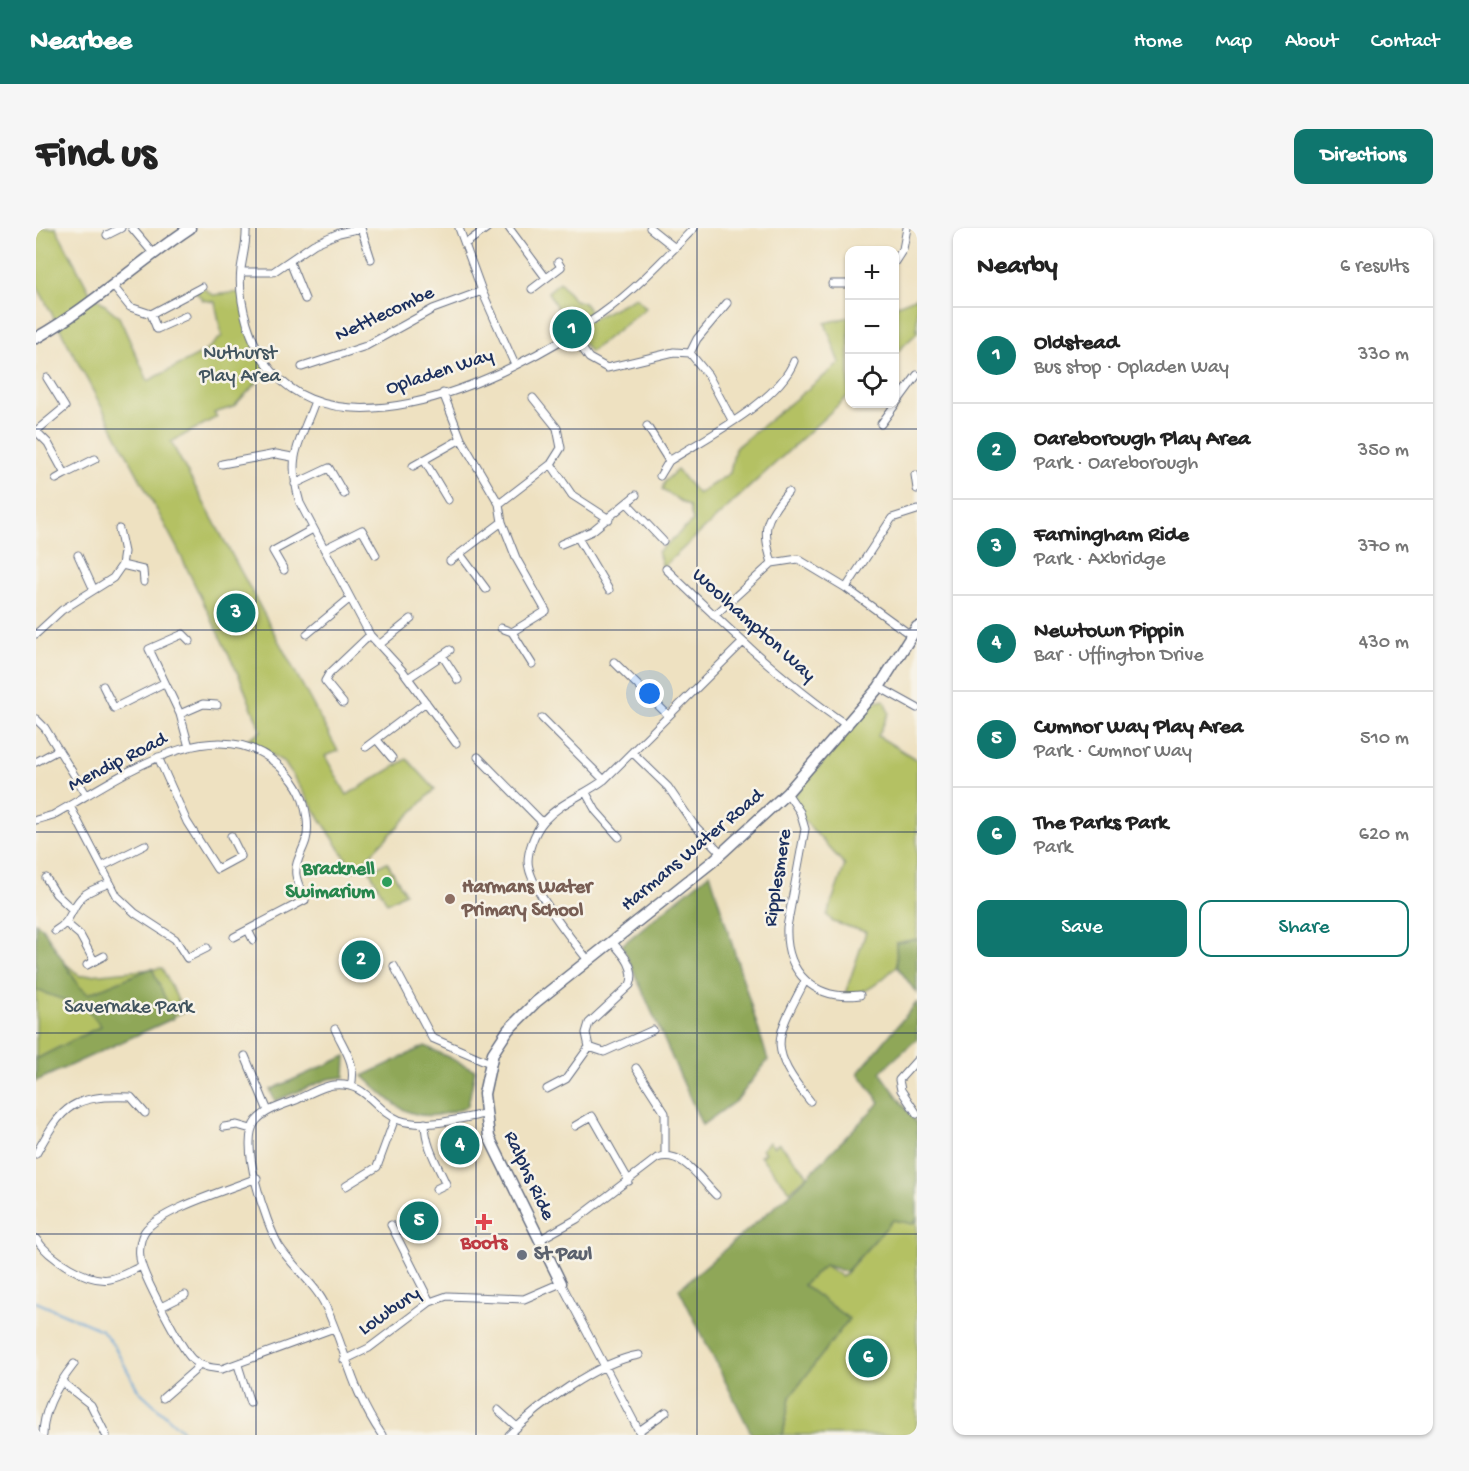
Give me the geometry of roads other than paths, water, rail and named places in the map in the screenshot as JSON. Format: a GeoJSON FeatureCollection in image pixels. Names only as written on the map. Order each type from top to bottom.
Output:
{"type":"FeatureCollection","features":[{"type":"Feature","properties":{"kind":"street"},"geometry":{"type":"LineString","coordinates":[[107,235],[121,228]]}},
{"type":"Feature","properties":{"kind":"street"},"geometry":{"type":"LineString","coordinates":[[132,228],[153,253]]}},
{"type":"Feature","properties":{"kind":"street"},"geometry":{"type":"LineString","coordinates":[[36,338],[113,286],[153,253],[190,228]]}},
{"type":"Feature","properties":{"kind":"street","name":"Opladen Way"},"geometry":{"type":"LineString","coordinates":[[246,228],[241,272],[243,309],[257,348],[278,375],[315,401],[354,410],[373,410],[413,403],[515,365],[572,334],[614,305],[694,228]]}},
{"type":"Feature","properties":{"kind":"street"},"geometry":{"type":"LineString","coordinates":[[241,272],[273,272],[314,244],[339,233],[361,228],[371,259]]}},
{"type":"Feature","properties":{"kind":"street"},"geometry":{"type":"LineString","coordinates":[[459,228],[482,291],[515,365]]}},
{"type":"Feature","properties":{"kind":"street"},"geometry":{"type":"LineString","coordinates":[[465,244],[488,228]]}},
{"type":"Feature","properties":{"kind":"street"},"geometry":{"type":"LineString","coordinates":[[509,228],[546,278]]}},
{"type":"Feature","properties":{"kind":"street"},"geometry":{"type":"LineString","coordinates":[[650,228],[675,248]]}},
{"type":"Feature","properties":{"kind":"street"},"geometry":{"type":"LineString","coordinates":[[899,255],[903,249],[907,228]]}},
{"type":"Feature","properties":{"kind":"street"},"geometry":{"type":"LineString","coordinates":[[290,261],[305,299]]}},
{"type":"Feature","properties":{"kind":"street"},"geometry":{"type":"LineString","coordinates":[[532,289],[561,267],[558,262]]}},
{"type":"Feature","properties":{"kind":"street"},"geometry":{"type":"LineString","coordinates":[[832,284],[845,284]]}},
{"type":"Feature","properties":{"kind":"street"},"geometry":{"type":"LineString","coordinates":[[113,286],[130,307],[151,314],[202,287]]}},
{"type":"Feature","properties":{"kind":"street","name":"Nettlecombe"},"geometry":{"type":"LineString","coordinates":[[302,367],[366,346],[433,309],[482,291]]}},
{"type":"Feature","properties":{"kind":"street"},"geometry":{"type":"LineString","coordinates":[[690,353],[697,339],[727,303]]}},
{"type":"Feature","properties":{"kind":"street"},"geometry":{"type":"LineString","coordinates":[[151,314],[157,329],[186,316]]}},
{"type":"Feature","properties":{"kind":"street"},"geometry":{"type":"LineString","coordinates":[[572,334],[588,358],[607,368],[674,352],[690,353],[708,375],[732,420]]}},
{"type":"Feature","properties":{"kind":"street"},"geometry":{"type":"LineString","coordinates":[[660,476],[669,462],[764,401],[788,376],[794,361]]}},
{"type":"Feature","properties":{"kind":"street"},"geometry":{"type":"LineString","coordinates":[[881,424],[917,375]]}},
{"type":"Feature","properties":{"kind":"street"},"geometry":{"type":"LineString","coordinates":[[48,378],[64,407],[36,431],[48,443],[65,474]]}},
{"type":"Feature","properties":{"kind":"street"},"geometry":{"type":"LineString","coordinates":[[443,393],[461,439],[499,504],[502,522],[516,558],[546,611],[512,632]]}},
{"type":"Feature","properties":{"kind":"street"},"geometry":{"type":"LineString","coordinates":[[499,504],[551,464],[561,448],[557,428],[533,398]]}},
{"type":"Feature","properties":{"kind":"street"},"geometry":{"type":"LineString","coordinates":[[315,401],[292,457],[300,503],[370,635],[408,678],[456,743]]}},
{"type":"Feature","properties":{"kind":"street"},"geometry":{"type":"LineString","coordinates":[[647,426],[669,462]]}},
{"type":"Feature","properties":{"kind":"street"},"geometry":{"type":"LineString","coordinates":[[413,466],[461,439]]}},
{"type":"Feature","properties":{"kind":"street"},"geometry":{"type":"LineString","coordinates":[[222,464],[276,454],[292,457]]}},
{"type":"Feature","properties":{"kind":"street"},"geometry":{"type":"LineString","coordinates":[[56,479],[95,459]]}},
{"type":"Feature","properties":{"kind":"street"},"geometry":{"type":"LineString","coordinates":[[424,460],[448,500]]}},
{"type":"Feature","properties":{"kind":"street"},"geometry":{"type":"LineString","coordinates":[[551,464],[572,495],[609,519]]}},
{"type":"Feature","properties":{"kind":"street"},"geometry":{"type":"LineString","coordinates":[[295,484],[329,468],[344,494]]}},
{"type":"Feature","properties":{"kind":"street"},"geometry":{"type":"LineString","coordinates":[[915,475],[917,489]]}},
{"type":"Feature","properties":{"kind":"street"},"geometry":{"type":"LineString","coordinates":[[772,563],[766,543],[766,525],[772,510],[788,492]]}},
{"type":"Feature","properties":{"kind":"street"},"geometry":{"type":"LineString","coordinates":[[561,544],[578,538],[609,519],[636,495]]}},
{"type":"Feature","properties":{"kind":"street"},"geometry":{"type":"LineString","coordinates":[[628,504],[663,541]]}},
{"type":"Feature","properties":{"kind":"street"},"geometry":{"type":"LineString","coordinates":[[846,588],[892,518],[917,510]]}},
{"type":"Feature","properties":{"kind":"street"},"geometry":{"type":"LineString","coordinates":[[450,561],[502,522]]}},
{"type":"Feature","properties":{"kind":"street"},"geometry":{"type":"LineString","coordinates":[[36,634],[62,610],[93,588],[113,578],[122,565],[124,552],[119,529]]}},
{"type":"Feature","properties":{"kind":"street"},"geometry":{"type":"LineString","coordinates":[[284,570],[273,551],[313,529]]}},
{"type":"Feature","properties":{"kind":"street"},"geometry":{"type":"LineString","coordinates":[[324,549],[362,530],[376,555]]}},
{"type":"Feature","properties":{"kind":"street"},"geometry":{"type":"LineString","coordinates":[[578,538],[609,590]]}},
{"type":"Feature","properties":{"kind":"street"},"geometry":{"type":"LineString","coordinates":[[460,554],[486,589]]}},
{"type":"Feature","properties":{"kind":"street"},"geometry":{"type":"LineString","coordinates":[[78,555],[93,588]]}},
{"type":"Feature","properties":{"kind":"street"},"geometry":{"type":"LineString","coordinates":[[714,616],[772,563],[798,559],[915,632]]}},
{"type":"Feature","properties":{"kind":"street"},"geometry":{"type":"LineString","coordinates":[[122,565],[143,570],[144,582]]}},
{"type":"Feature","properties":{"kind":"street","name":"Woolhampton Way"},"geometry":{"type":"LineString","coordinates":[[666,569],[741,643],[811,700],[848,726]]}},
{"type":"Feature","properties":{"kind":"street"},"geometry":{"type":"LineString","coordinates":[[307,634],[349,599]]}},
{"type":"Feature","properties":{"kind":"street"},"geometry":{"type":"LineString","coordinates":[[379,645],[411,618]]}},
{"type":"Feature","properties":{"kind":"street"},"geometry":{"type":"LineString","coordinates":[[501,628],[512,632],[532,664]]}},
{"type":"Feature","properties":{"kind":"street","name":"Harmans Water Road"},"geometry":{"type":"LineString","coordinates":[[484,1088],[490,1063],[498,1044],[517,1020],[588,960],[722,854],[788,793],[848,726],[879,687],[915,632]]}},
{"type":"Feature","properties":{"kind":"street"},"geometry":{"type":"LineString","coordinates":[[189,747],[180,714],[149,649],[183,634],[190,642]]}},
{"type":"Feature","properties":{"kind":"street"},"geometry":{"type":"LineString","coordinates":[[343,702],[326,681],[329,674],[370,635]]}},
{"type":"Feature","properties":{"kind":"street"},"geometry":{"type":"LineString","coordinates":[[588,960],[534,883],[528,865],[531,847],[542,822],[565,802],[586,793],[604,780],[741,643]]}},
{"type":"Feature","properties":{"kind":"street"},"geometry":{"type":"LineString","coordinates":[[408,678],[450,650]]}},
{"type":"Feature","properties":{"kind":"street"},"geometry":{"type":"LineString","coordinates":[[442,655],[458,680]]}},
{"type":"Feature","properties":{"kind":"street"},"geometry":{"type":"LineString","coordinates":[[615,662],[668,715]]}},
{"type":"Feature","properties":{"kind":"street"},"geometry":{"type":"LineString","coordinates":[[103,686],[114,708],[164,683]]}},
{"type":"Feature","properties":{"kind":"street"},"geometry":{"type":"LineString","coordinates":[[879,687],[917,708]]}},
{"type":"Feature","properties":{"kind":"street"},"geometry":{"type":"LineString","coordinates":[[366,747],[426,702]]}},
{"type":"Feature","properties":{"kind":"street"},"geometry":{"type":"LineString","coordinates":[[180,714],[203,704],[217,705]]}},
{"type":"Feature","properties":{"kind":"street"},"geometry":{"type":"LineString","coordinates":[[542,718],[604,780]]}},
{"type":"Feature","properties":{"kind":"street"},"geometry":{"type":"LineString","coordinates":[[36,719],[45,728],[86,794]]}},
{"type":"Feature","properties":{"kind":"street"},"geometry":{"type":"LineString","coordinates":[[377,740],[392,758]]}},
{"type":"Feature","properties":{"kind":"street","name":"Mendip Road"},"geometry":{"type":"LineString","coordinates":[[36,820],[70,806],[86,794],[158,757],[189,747],[225,742],[252,748],[271,758],[292,777],[304,803],[307,825],[306,840],[295,873],[305,900],[248,930]]}},
{"type":"Feature","properties":{"kind":"street"},"geometry":{"type":"LineString","coordinates":[[36,762],[58,750]]}},
{"type":"Feature","properties":{"kind":"street"},"geometry":{"type":"LineString","coordinates":[[633,753],[668,787],[694,825],[722,854]]}},
{"type":"Feature","properties":{"kind":"street"},"geometry":{"type":"LineString","coordinates":[[158,757],[187,822],[217,869],[220,879]]}},
{"type":"Feature","properties":{"kind":"street"},"geometry":{"type":"LineString","coordinates":[[478,758],[542,822]]}},
{"type":"Feature","properties":{"kind":"street"},"geometry":{"type":"LineString","coordinates":[[586,793],[596,811],[619,837]]}},
{"type":"Feature","properties":{"kind":"street","name":"Ripplesmere"},"geometry":{"type":"LineString","coordinates":[[788,793],[800,812],[805,829],[786,942],[792,964],[805,981]]}},
{"type":"Feature","properties":{"kind":"street"},"geometry":{"type":"LineString","coordinates":[[70,806],[117,896],[135,913],[175,939],[187,958],[207,948]]}},
{"type":"Feature","properties":{"kind":"street"},"geometry":{"type":"LineString","coordinates":[[217,869],[244,853],[231,836]]}},
{"type":"Feature","properties":{"kind":"street"},"geometry":{"type":"LineString","coordinates":[[103,866],[145,845]]}},
{"type":"Feature","properties":{"kind":"street"},"geometry":{"type":"LineString","coordinates":[[46,878],[56,894],[73,910]]}},
{"type":"Feature","properties":{"kind":"street"},"geometry":{"type":"LineString","coordinates":[[55,931],[67,924],[73,910],[87,892],[110,883]]}},
{"type":"Feature","properties":{"kind":"street"},"geometry":{"type":"LineString","coordinates":[[67,924],[80,935],[90,963],[104,956]]}},
{"type":"Feature","properties":{"kind":"street"},"geometry":{"type":"LineString","coordinates":[[234,937],[248,930],[253,940]]}},
{"type":"Feature","properties":{"kind":"street"},"geometry":{"type":"LineString","coordinates":[[547,1089],[566,1079],[589,1047],[586,1033],[589,1023],[630,985],[633,978],[628,961],[612,942]]}},
{"type":"Feature","properties":{"kind":"street"},"geometry":{"type":"LineString","coordinates":[[394,966],[432,1038],[490,1063]]}},
{"type":"Feature","properties":{"kind":"street"},"geometry":{"type":"LineString","coordinates":[[810,1101],[787,1072],[780,1053],[781,1032],[805,981],[838,996],[860,995]]}},
{"type":"Feature","properties":{"kind":"street"},"geometry":{"type":"LineString","coordinates":[[336,1029],[351,1060],[354,1073],[351,1086]]}},
{"type":"Feature","properties":{"kind":"street"},"geometry":{"type":"LineString","coordinates":[[589,1047],[604,1052],[653,1030]]}},
{"type":"Feature","properties":{"kind":"street"},"geometry":{"type":"LineString","coordinates":[[244,1056],[268,1112]]}},
{"type":"Feature","properties":{"kind":"street"},"geometry":{"type":"LineString","coordinates":[[917,1060],[899,1080],[901,1090],[917,1114]]}},
{"type":"Feature","properties":{"kind":"street"},"geometry":{"type":"LineString","coordinates":[[636,1068],[664,1113],[665,1155]]}},
{"type":"Feature","properties":{"kind":"street"},"geometry":{"type":"LineString","coordinates":[[382,1435],[367,1413],[344,1360],[325,1304],[294,1267],[270,1230],[249,1148],[251,1129],[256,1120],[268,1112],[332,1085],[351,1086],[365,1092],[395,1118],[425,1123],[484,1114]]}},
{"type":"Feature","properties":{"kind":"street","name":"Ralphs Ride"},"geometry":{"type":"LineString","coordinates":[[484,1088],[484,1114],[494,1152],[640,1433]]}},
{"type":"Feature","properties":{"kind":"street"},"geometry":{"type":"LineString","coordinates":[[36,1153],[61,1113],[76,1104],[114,1097],[131,1097],[145,1113]]}},
{"type":"Feature","properties":{"kind":"street"},"geometry":{"type":"LineString","coordinates":[[575,1126],[592,1116],[629,1181]]}},
{"type":"Feature","properties":{"kind":"street"},"geometry":{"type":"LineString","coordinates":[[346,1186],[377,1167],[395,1118]]}},
{"type":"Feature","properties":{"kind":"street"},"geometry":{"type":"LineString","coordinates":[[425,1123],[425,1133],[433,1157],[446,1184],[436,1189]]}},
{"type":"Feature","properties":{"kind":"street"},"geometry":{"type":"LineString","coordinates":[[224,1127],[237,1125],[251,1129]]}},
{"type":"Feature","properties":{"kind":"street"},"geometry":{"type":"LineString","coordinates":[[539,1240],[577,1219],[657,1158],[665,1155],[678,1158],[690,1167],[716,1195]]}},
{"type":"Feature","properties":{"kind":"street"},"geometry":{"type":"LineString","coordinates":[[256,1178],[161,1215],[144,1232],[140,1250],[142,1266],[190,1358],[199,1364],[222,1369],[238,1365],[334,1328]]}},
{"type":"Feature","properties":{"kind":"street"},"geometry":{"type":"LineString","coordinates":[[391,1225],[430,1302]]}},
{"type":"Feature","properties":{"kind":"street"},"geometry":{"type":"LineString","coordinates":[[36,1239],[59,1262],[97,1279],[111,1278],[142,1266]]}},
{"type":"Feature","properties":{"kind":"street","name":"Lowbury"},"geometry":{"type":"LineString","coordinates":[[344,1360],[377,1342],[430,1302],[460,1295],[500,1300],[524,1299],[561,1283]]}},
{"type":"Feature","properties":{"kind":"street"},"geometry":{"type":"LineString","coordinates":[[163,1306],[185,1295]]}},
{"type":"Feature","properties":{"kind":"street"},"geometry":{"type":"LineString","coordinates":[[509,1435],[555,1396],[624,1358],[639,1355]]}},
{"type":"Feature","properties":{"kind":"street"},"geometry":{"type":"LineString","coordinates":[[43,1435],[40,1420],[74,1364]]}},
{"type":"Feature","properties":{"kind":"street"},"geometry":{"type":"LineString","coordinates":[[163,1398],[199,1364]]}},
{"type":"Feature","properties":{"kind":"street"},"geometry":{"type":"LineString","coordinates":[[238,1365],[249,1392],[250,1402]]}},
{"type":"Feature","properties":{"kind":"street"},"geometry":{"type":"LineString","coordinates":[[62,1382],[91,1405],[106,1435]]}},
{"type":"Feature","properties":{"kind":"street"},"geometry":{"type":"LineString","coordinates":[[498,1410],[517,1427]]}},
{"type":"Feature","properties":{"kind":"street"},"geometry":{"type":"LineString","coordinates":[[640,1433],[666,1412]]}},
{"type":"Feature","properties":{"kind":"waterway"},"geometry":{"type":"LineString","coordinates":[[36,1302],[102,1330],[116,1349],[138,1390],[187,1435]]}},
{"type":"Feature","properties":{"kind":"place","name":"Oldstead"},"geometry":{"type":"Point","coordinates":[572,329]}},
{"type":"Feature","properties":{"kind":"place","name":"Farningham Ride"},"geometry":{"type":"Point","coordinates":[236,613]}},
{"type":"Feature","properties":{"kind":"place","name":"Bracknell Swimarium"},"geometry":{"type":"Point","coordinates":[387,882]}},
{"type":"Feature","properties":{"kind":"place","name":"Harmans Water Primary School"},"geometry":{"type":"Point","coordinates":[450,899]}},
{"type":"Feature","properties":{"kind":"place","name":"Oareborough Play Area"},"geometry":{"type":"Point","coordinates":[361,960]}},
{"type":"Feature","properties":{"kind":"place","name":"Newtown Pippin"},"geometry":{"type":"Point","coordinates":[460,1145]}},
{"type":"Feature","properties":{"kind":"place","name":"Cumnor Way Play Area"},"geometry":{"type":"Point","coordinates":[419,1221]}},
{"type":"Feature","properties":{"kind":"place","name":"Boots"},"geometry":{"type":"Point","coordinates":[484,1222]}},
{"type":"Feature","properties":{"kind":"place","name":"St Paul"},"geometry":{"type":"Point","coordinates":[522,1255]}},
{"type":"Feature","properties":{"kind":"place","name":"The Parks Park"},"geometry":{"type":"Point","coordinates":[868,1358]}},
{"type":"Feature","properties":{"kind":"park label","name":"Nuthurst Play Area"},"geometry":{"type":"Point","coordinates":[240,366]}},
{"type":"Feature","properties":{"kind":"park label","name":"Savernake Park"},"geometry":{"type":"Point","coordinates":[129,1008]}}]}
